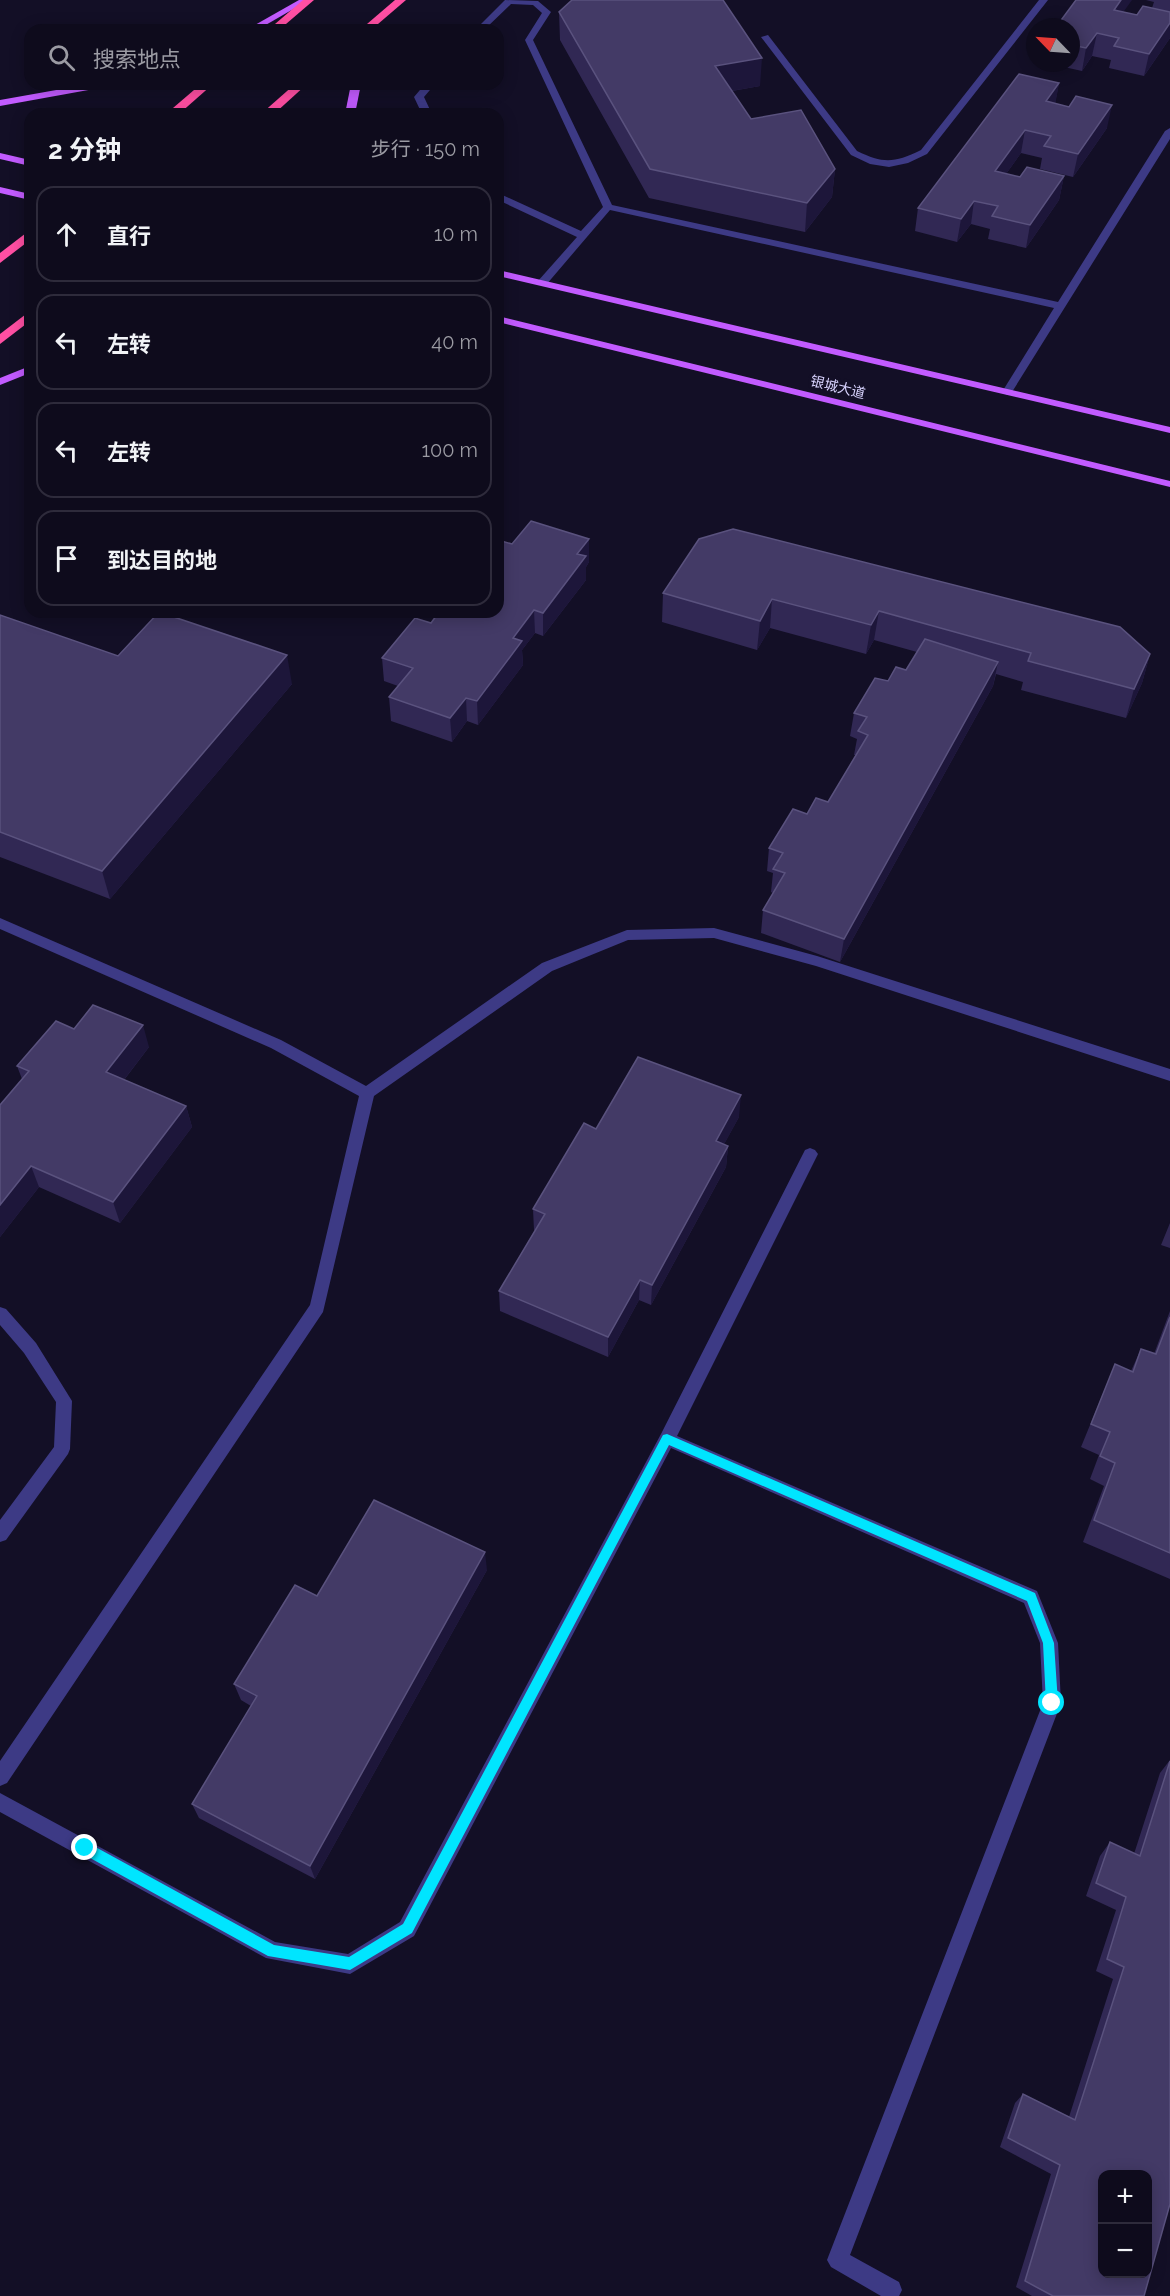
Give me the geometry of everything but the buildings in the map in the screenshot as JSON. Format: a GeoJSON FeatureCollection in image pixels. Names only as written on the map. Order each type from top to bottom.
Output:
{"type":"FeatureCollection","features":[{"type":"Feature","properties":{"kind":"highway"},"geometry":{"type":"LineString","coordinates":[[280,24],[307,0]]}},
{"type":"Feature","properties":{"kind":"highway"},"geometry":{"type":"LineString","coordinates":[[373,24],[401,0]]}},
{"type":"Feature","properties":{"kind":"highway"},"geometry":{"type":"LineString","coordinates":[[179,108],[201,90]]}},
{"type":"Feature","properties":{"kind":"highway"},"geometry":{"type":"LineString","coordinates":[[274,108],[295,90]]}},
{"type":"Feature","properties":{"kind":"highway"},"geometry":{"type":"LineString","coordinates":[[0,260],[24,239]]}},
{"type":"Feature","properties":{"kind":"highway"},"geometry":{"type":"LineString","coordinates":[[0,340],[24,320]]}},
{"type":"Feature","properties":{"kind":"main road"},"geometry":{"type":"LineString","coordinates":[[261,24],[307,0]]}},
{"type":"Feature","properties":{"kind":"main road"},"geometry":{"type":"LineString","coordinates":[[0,103],[72,90]]}},
{"type":"Feature","properties":{"kind":"main road"},"geometry":{"type":"LineString","coordinates":[[351,108],[355,90]]}},
{"type":"Feature","properties":{"kind":"main road"},"geometry":{"type":"LineString","coordinates":[[0,156],[24,162]]}},
{"type":"Feature","properties":{"kind":"main road"},"geometry":{"type":"LineString","coordinates":[[0,190],[24,196]]}},
{"type":"Feature","properties":{"kind":"main road"},"geometry":{"type":"LineString","coordinates":[[504,274],[1170,430]]}},
{"type":"Feature","properties":{"kind":"main road","name":"银城大道"},"geometry":{"type":"LineString","coordinates":[[504,320],[1170,484]]}},
{"type":"Feature","properties":{"kind":"main road"},"geometry":{"type":"LineString","coordinates":[[0,382],[24,372]]}},
{"type":"Feature","properties":{"kind":"street"},"geometry":{"type":"LineString","coordinates":[[765,37],[854,153],[874,164],[901,164],[924,152],[1044,0]]}},
{"type":"Feature","properties":{"kind":"street"},"geometry":{"type":"LineString","coordinates":[[485,24],[509,2],[535,3],[547,12],[529,40],[608,207]]}},
{"type":"Feature","properties":{"kind":"street"},"geometry":{"type":"LineString","coordinates":[[425,90],[419,98],[425,108]]}},
{"type":"Feature","properties":{"kind":"street"},"geometry":{"type":"LineString","coordinates":[[1007,392],[1170,132]]}},
{"type":"Feature","properties":{"kind":"street"},"geometry":{"type":"LineString","coordinates":[[504,199],[583,236]]}},
{"type":"Feature","properties":{"kind":"street"},"geometry":{"type":"LineString","coordinates":[[542,283],[608,207]]}},
{"type":"Feature","properties":{"kind":"street"},"geometry":{"type":"LineString","coordinates":[[608,207],[1061,306]]}},
{"type":"Feature","properties":{"kind":"street"},"geometry":{"type":"LineString","coordinates":[[0,923],[276,1044],[367,1093]]}},
{"type":"Feature","properties":{"kind":"street"},"geometry":{"type":"LineString","coordinates":[[0,1777],[317,1307],[367,1093],[547,967],[627,935],[714,933],[817,961],[1170,1075]]}},
{"type":"Feature","properties":{"kind":"street"},"geometry":{"type":"LineString","coordinates":[[0,1802],[273,1951],[350,1964],[407,1929],[667,1439],[810,1154]]}},
{"type":"Feature","properties":{"kind":"street"},"geometry":{"type":"LineString","coordinates":[[0,1314],[30,1348],[64,1401],[63,1449],[0,1534]]}},
{"type":"Feature","properties":{"kind":"street"},"geometry":{"type":"LineString","coordinates":[[667,1439],[1031,1597],[1048,1643],[1052,1703],[838,2260],[891,2290]]}},
{"type":"Feature","properties":{"kind":"route"},"geometry":{"type":"LineString","coordinates":[[85,1848],[273,1951],[350,1964],[407,1929],[667,1439],[1031,1597],[1048,1643],[1052,1703]]}}]}
